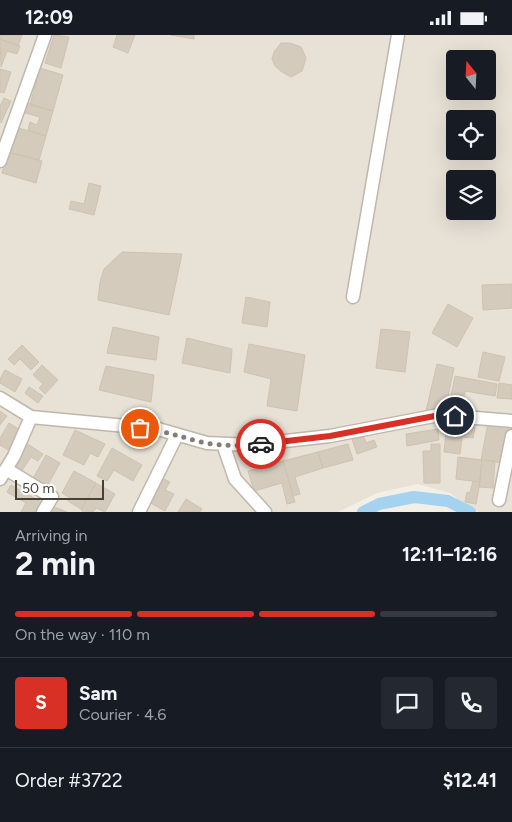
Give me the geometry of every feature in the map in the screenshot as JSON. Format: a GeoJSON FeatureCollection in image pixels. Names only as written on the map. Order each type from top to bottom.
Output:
{"type":"FeatureCollection","features":[{"type":"Feature","properties":{"kind":"street"},"geometry":{"type":"LineString","coordinates":[[0,161],[45,35]]}},
{"type":"Feature","properties":{"kind":"street"},"geometry":{"type":"LineString","coordinates":[[353,297],[398,35]]}},
{"type":"Feature","properties":{"kind":"street"},"geometry":{"type":"LineString","coordinates":[[0,398],[31,417],[158,429],[207,443],[223,444],[250,445],[330,436],[440,415],[512,421]]}},
{"type":"Feature","properties":{"kind":"street"},"geometry":{"type":"LineString","coordinates":[[31,417],[14,456],[3,474],[52,497],[43,512]]}},
{"type":"Feature","properties":{"kind":"street"},"geometry":{"type":"LineString","coordinates":[[139,512],[177,435]]}},
{"type":"Feature","properties":{"kind":"street"},"geometry":{"type":"LineString","coordinates":[[499,500],[512,436]]}},
{"type":"Feature","properties":{"kind":"street"},"geometry":{"type":"LineString","coordinates":[[223,444],[235,479],[266,512]]}},
{"type":"Feature","properties":{"kind":"shaded area"},"geometry":{"type":"Polygon","coordinates":[[[0,35],[512,35],[512,512],[479,512],[450,493],[418,484],[377,493],[338,512],[0,512],[0,35]]]}},
{"type":"Feature","properties":{"kind":"building"},"geometry":{"type":"Polygon","coordinates":[[[0,35],[22,35],[18,46],[0,39],[0,35]]]}},
{"type":"Feature","properties":{"kind":"building"},"geometry":{"type":"Polygon","coordinates":[[[54,35],[69,37],[61,68],[45,63],[54,35]]]}},
{"type":"Feature","properties":{"kind":"building"},"geometry":{"type":"Polygon","coordinates":[[[117,35],[135,35],[128,53],[113,47],[117,35]]]}},
{"type":"Feature","properties":{"kind":"building"},"geometry":{"type":"Polygon","coordinates":[[[171,35],[194,35],[194,39],[171,35]]]}},
{"type":"Feature","properties":{"kind":"building"},"geometry":{"type":"Polygon","coordinates":[[[0,39],[20,46],[17,54],[7,51],[1,67],[0,39]]]}},
{"type":"Feature","properties":{"kind":"building"},"geometry":{"type":"Polygon","coordinates":[[[281,43],[290,43],[301,47],[306,58],[302,71],[291,77],[275,66],[272,59],[274,52],[281,43]]]}},
{"type":"Feature","properties":{"kind":"building"},"geometry":{"type":"Polygon","coordinates":[[[40,68],[63,75],[53,111],[30,105],[40,68]]]}},
{"type":"Feature","properties":{"kind":"building"},"geometry":{"type":"Polygon","coordinates":[[[0,69],[11,72],[4,93],[0,92],[0,69]]]}},
{"type":"Feature","properties":{"kind":"building"},"geometry":{"type":"Polygon","coordinates":[[[4,98],[11,101],[1,123],[0,106],[4,98]]]}},
{"type":"Feature","properties":{"kind":"building"},"geometry":{"type":"Polygon","coordinates":[[[25,102],[53,111],[46,136],[28,130],[30,122],[37,125],[40,117],[22,112],[25,102]]]}},
{"type":"Feature","properties":{"kind":"building"},"geometry":{"type":"Polygon","coordinates":[[[15,127],[46,136],[39,160],[8,152],[15,127]]]}},
{"type":"Feature","properties":{"kind":"building"},"geometry":{"type":"Polygon","coordinates":[[[8,152],[42,161],[36,183],[2,173],[8,152]]]}},
{"type":"Feature","properties":{"kind":"building"},"geometry":{"type":"Polygon","coordinates":[[[89,183],[101,186],[94,215],[69,209],[71,201],[84,204],[89,183]]]}},
{"type":"Feature","properties":{"kind":"building"},"geometry":{"type":"Polygon","coordinates":[[[122,252],[182,254],[169,315],[98,300],[104,269],[122,252]]]}},
{"type":"Feature","properties":{"kind":"building"},"geometry":{"type":"Polygon","coordinates":[[[512,284],[512,308],[483,310],[482,285],[512,284]]]}},
{"type":"Feature","properties":{"kind":"building"},"geometry":{"type":"Polygon","coordinates":[[[246,297],[270,302],[267,327],[242,323],[246,297]]]}},
{"type":"Feature","properties":{"kind":"building"},"geometry":{"type":"Polygon","coordinates":[[[448,304],[473,318],[457,347],[432,333],[448,304]]]}},
{"type":"Feature","properties":{"kind":"building"},"geometry":{"type":"Polygon","coordinates":[[[113,327],[159,337],[156,360],[107,353],[113,327]]]}},
{"type":"Feature","properties":{"kind":"building"},"geometry":{"type":"Polygon","coordinates":[[[381,329],[410,332],[405,372],[376,368],[381,329]]]}},
{"type":"Feature","properties":{"kind":"building"},"geometry":{"type":"Polygon","coordinates":[[[187,338],[232,349],[230,373],[182,363],[187,338]]]}},
{"type":"Feature","properties":{"kind":"building"},"geometry":{"type":"Polygon","coordinates":[[[249,344],[305,355],[297,411],[267,406],[271,379],[244,372],[249,344]]]}},
{"type":"Feature","properties":{"kind":"building"},"geometry":{"type":"Polygon","coordinates":[[[22,345],[39,362],[31,370],[20,359],[14,365],[8,359],[22,345]]]}},
{"type":"Feature","properties":{"kind":"building"},"geometry":{"type":"Polygon","coordinates":[[[483,352],[505,357],[499,381],[478,377],[483,352]]]}},
{"type":"Feature","properties":{"kind":"building"},"geometry":{"type":"Polygon","coordinates":[[[437,364],[454,368],[444,415],[426,411],[437,364]]]}},
{"type":"Feature","properties":{"kind":"building"},"geometry":{"type":"Polygon","coordinates":[[[42,365],[58,380],[45,394],[39,388],[43,384],[33,375],[42,365]]]}},
{"type":"Feature","properties":{"kind":"building"},"geometry":{"type":"Polygon","coordinates":[[[106,366],[154,375],[151,402],[99,390],[106,366]]]}},
{"type":"Feature","properties":{"kind":"building"},"geometry":{"type":"Polygon","coordinates":[[[5,370],[22,379],[15,392],[0,383],[5,370]]]}},
{"type":"Feature","properties":{"kind":"building"},"geometry":{"type":"Polygon","coordinates":[[[455,376],[497,384],[495,396],[465,391],[461,414],[448,411],[455,376]]]}},
{"type":"Feature","properties":{"kind":"building"},"geometry":{"type":"Polygon","coordinates":[[[499,383],[512,385],[512,399],[497,398],[499,383]]]}},
{"type":"Feature","properties":{"kind":"building"},"geometry":{"type":"Polygon","coordinates":[[[29,387],[43,396],[38,403],[25,393],[29,387]]]}},
{"type":"Feature","properties":{"kind":"building"},"geometry":{"type":"Polygon","coordinates":[[[0,411],[7,416],[0,425],[0,411]]]}},
{"type":"Feature","properties":{"kind":"building"},"geometry":{"type":"Polygon","coordinates":[[[9,423],[20,430],[8,450],[0,445],[0,438],[9,423]]]}},
{"type":"Feature","properties":{"kind":"building"},"geometry":{"type":"Polygon","coordinates":[[[488,423],[510,427],[503,463],[481,460],[488,423]]]}},
{"type":"Feature","properties":{"kind":"building"},"geometry":{"type":"Polygon","coordinates":[[[447,424],[475,427],[473,438],[462,437],[460,454],[444,452],[447,424]]]}},
{"type":"Feature","properties":{"kind":"building"},"geometry":{"type":"Polygon","coordinates":[[[438,429],[439,440],[407,446],[406,434],[438,429]]]}},
{"type":"Feature","properties":{"kind":"building"},"geometry":{"type":"Polygon","coordinates":[[[75,430],[105,444],[98,457],[90,453],[84,465],[63,455],[75,430]]]}},
{"type":"Feature","properties":{"kind":"building"},"geometry":{"type":"Polygon","coordinates":[[[363,435],[366,443],[374,440],[377,447],[357,454],[352,439],[363,435]]]}},
{"type":"Feature","properties":{"kind":"building"},"geometry":{"type":"Polygon","coordinates":[[[26,443],[43,454],[38,461],[31,457],[19,475],[9,469],[26,443]]]}},
{"type":"Feature","properties":{"kind":"building"},"geometry":{"type":"Polygon","coordinates":[[[348,444],[353,460],[323,468],[318,452],[348,444]]]}},
{"type":"Feature","properties":{"kind":"building"},"geometry":{"type":"Polygon","coordinates":[[[431,444],[440,444],[440,483],[424,483],[423,451],[431,451],[431,444]]]}},
{"type":"Feature","properties":{"kind":"building"},"geometry":{"type":"Polygon","coordinates":[[[112,448],[142,465],[133,481],[114,470],[107,481],[97,476],[112,448]]]}},
{"type":"Feature","properties":{"kind":"building"},"geometry":{"type":"Polygon","coordinates":[[[318,452],[323,468],[295,477],[300,494],[293,496],[283,461],[318,452]]]}},
{"type":"Feature","properties":{"kind":"building"},"geometry":{"type":"Polygon","coordinates":[[[46,455],[60,463],[45,490],[31,482],[46,455]]]}},
{"type":"Feature","properties":{"kind":"building"},"geometry":{"type":"Polygon","coordinates":[[[458,457],[482,460],[480,482],[456,479],[458,457]]]}},
{"type":"Feature","properties":{"kind":"building"},"geometry":{"type":"Polygon","coordinates":[[[482,460],[495,461],[493,488],[479,487],[482,460]]]}},
{"type":"Feature","properties":{"kind":"building"},"geometry":{"type":"Polygon","coordinates":[[[283,461],[295,502],[287,504],[282,483],[254,491],[248,471],[283,461]]]}},
{"type":"Feature","properties":{"kind":"building"},"geometry":{"type":"Polygon","coordinates":[[[74,471],[96,483],[81,509],[68,501],[70,498],[62,493],[74,471]]]}},
{"type":"Feature","properties":{"kind":"building"},"geometry":{"type":"Polygon","coordinates":[[[160,477],[170,482],[165,490],[174,494],[165,511],[147,501],[160,477]]]}},
{"type":"Feature","properties":{"kind":"building"},"geometry":{"type":"Polygon","coordinates":[[[473,481],[480,482],[476,504],[465,502],[467,492],[470,493],[473,481]]]}},
{"type":"Feature","properties":{"kind":"building"},"geometry":{"type":"Polygon","coordinates":[[[96,483],[115,494],[105,512],[96,508],[93,512],[84,512],[81,510],[96,483]]]}},
{"type":"Feature","properties":{"kind":"building"},"geometry":{"type":"Polygon","coordinates":[[[11,485],[41,502],[36,512],[21,512],[26,503],[7,492],[11,485]]]}},
{"type":"Feature","properties":{"kind":"building"},"geometry":{"type":"Polygon","coordinates":[[[186,499],[202,509],[200,512],[178,512],[186,499]]]}},
{"type":"Feature","properties":{"kind":"building"},"geometry":{"type":"Polygon","coordinates":[[[52,506],[67,512],[49,512],[52,506]]]}},
{"type":"Feature","properties":{"kind":"waterway"},"geometry":{"type":"LineString","coordinates":[[363,512],[379,504],[414,497],[448,501],[470,512]]}},
{"type":"Feature","properties":{"kind":"way so far"},"geometry":{"type":"LineString","coordinates":[[140,428],[158,429],[207,443],[261,444]]}},
{"type":"Feature","properties":{"kind":"route"},"geometry":{"type":"LineString","coordinates":[[261,444],[330,436],[440,415],[455,416]]}}]}
